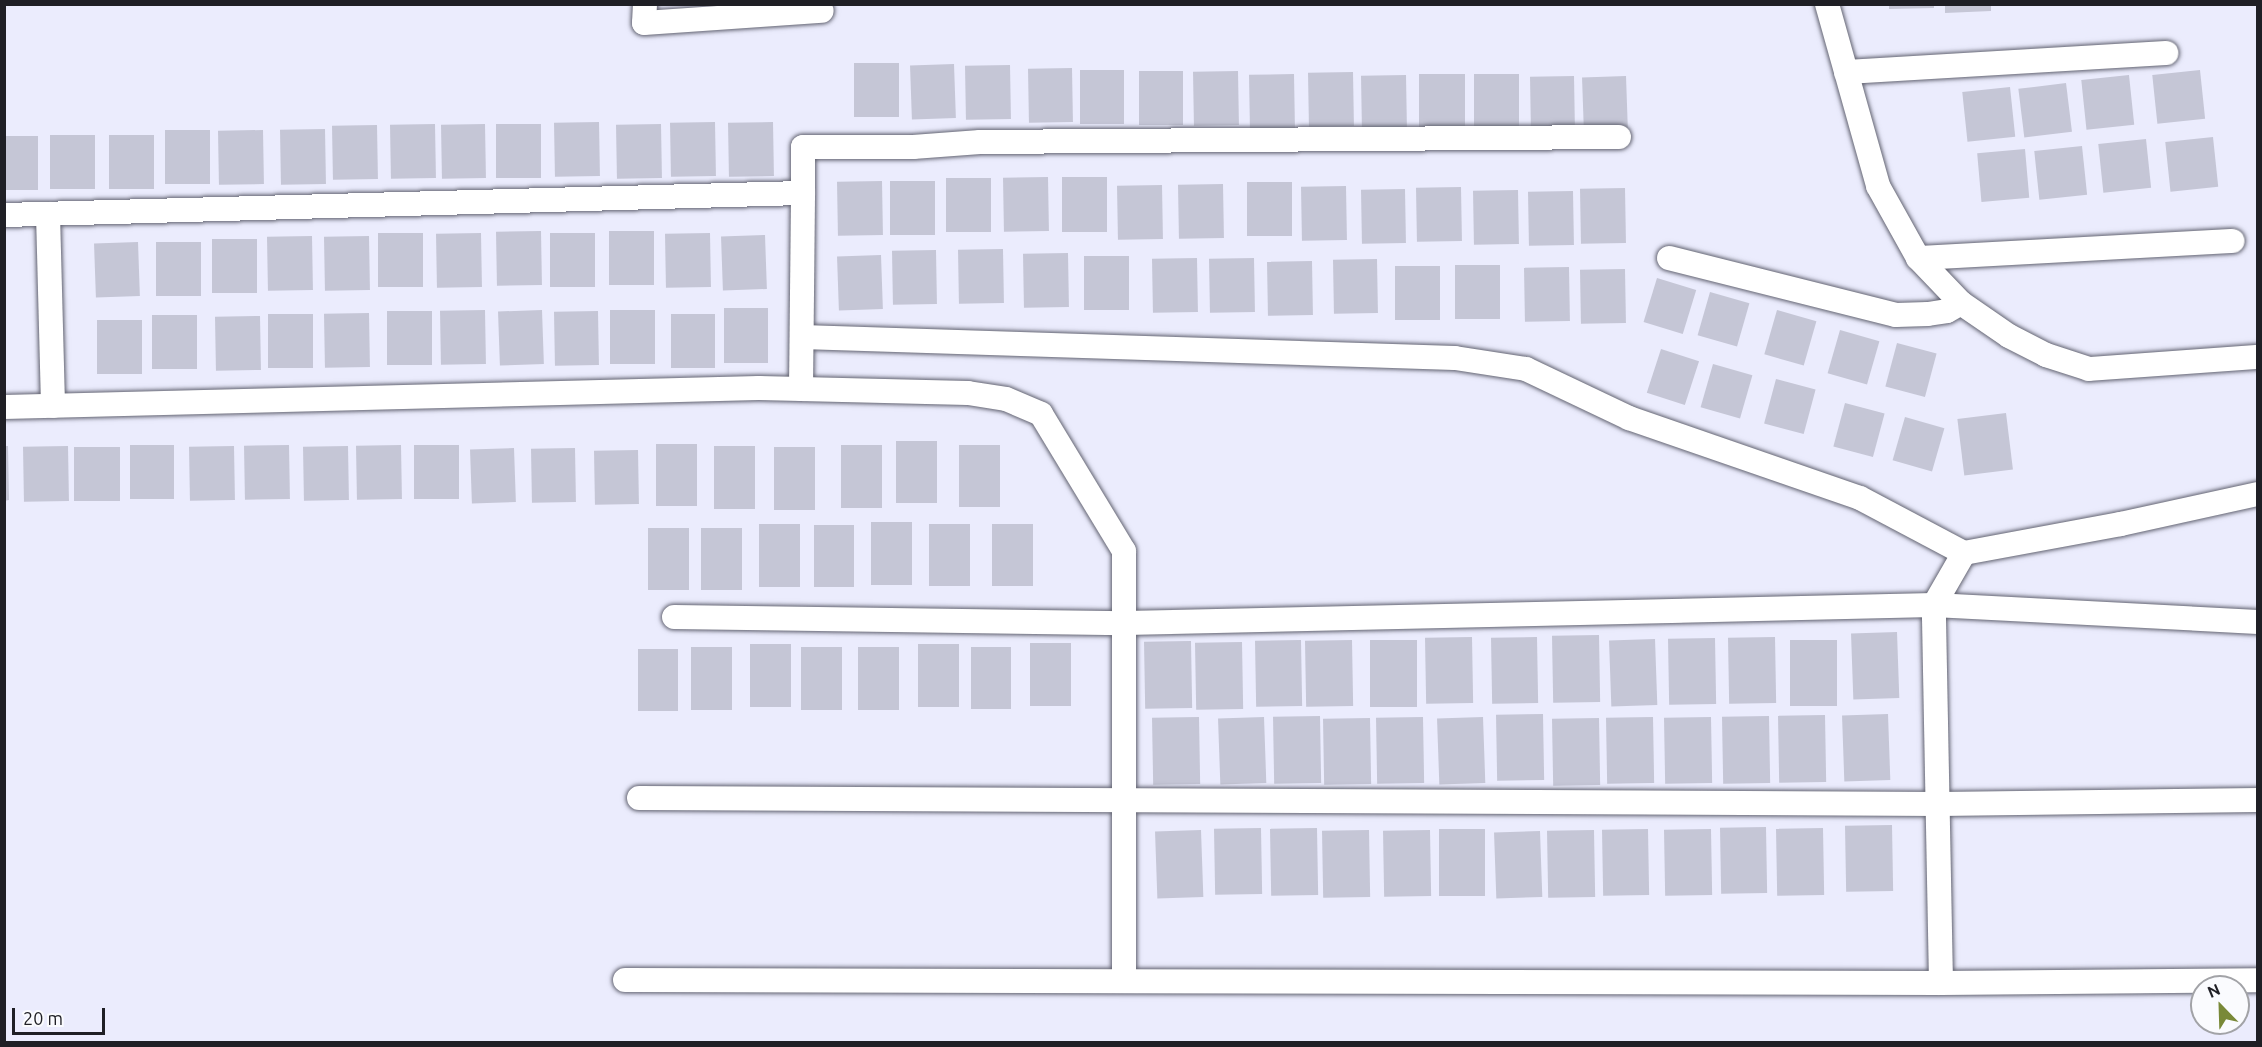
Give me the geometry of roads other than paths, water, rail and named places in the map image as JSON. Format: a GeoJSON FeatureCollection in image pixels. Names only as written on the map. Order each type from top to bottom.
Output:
{"type":"FeatureCollection","features":[{"type":"Feature","properties":{"kind":"street"},"geometry":{"type":"LineString","coordinates":[[645,4],[644,23],[822,11]]}},
{"type":"Feature","properties":{"kind":"street"},"geometry":{"type":"LineString","coordinates":[[1827,4],[1878,186],[1918,258],[1961,303],[2027,346],[2046,355],[2089,369],[2255,357]]}},
{"type":"Feature","properties":{"kind":"street"},"geometry":{"type":"LineString","coordinates":[[1846,72],[2166,53]]}},
{"type":"Feature","properties":{"kind":"street"},"geometry":{"type":"LineString","coordinates":[[801,389],[803,147],[913,147],[992,141],[1619,137]]}},
{"type":"Feature","properties":{"kind":"street"},"geometry":{"type":"LineString","coordinates":[[4,215],[803,193]]}},
{"type":"Feature","properties":{"kind":"street"},"geometry":{"type":"LineString","coordinates":[[48,214],[53,406]]}},
{"type":"Feature","properties":{"kind":"street"},"geometry":{"type":"LineString","coordinates":[[1918,258],[2233,241]]}},
{"type":"Feature","properties":{"kind":"street"},"geometry":{"type":"LineString","coordinates":[[1669,258],[1896,315],[1947,311],[1961,303]]}},
{"type":"Feature","properties":{"kind":"street"},"geometry":{"type":"LineString","coordinates":[[802,337],[1455,358],[1526,369],[1629,418],[1860,498],[1964,553],[2121,524],[2258,494]]}},
{"type":"Feature","properties":{"kind":"street"},"geometry":{"type":"LineString","coordinates":[[4,407],[801,389],[968,393],[1006,399],[1041,414],[1124,551],[1125,981]]}},
{"type":"Feature","properties":{"kind":"street"},"geometry":{"type":"LineString","coordinates":[[1941,982],[1940,804],[1934,605],[1964,553]]}},
{"type":"Feature","properties":{"kind":"street"},"geometry":{"type":"LineString","coordinates":[[674,617],[1125,623],[1934,605],[2258,622]]}},
{"type":"Feature","properties":{"kind":"street"},"geometry":{"type":"LineString","coordinates":[[639,798],[1940,804],[2258,800]]}},
{"type":"Feature","properties":{"kind":"street"},"geometry":{"type":"LineString","coordinates":[[625,980],[1941,982],[2258,980]]}}]}
